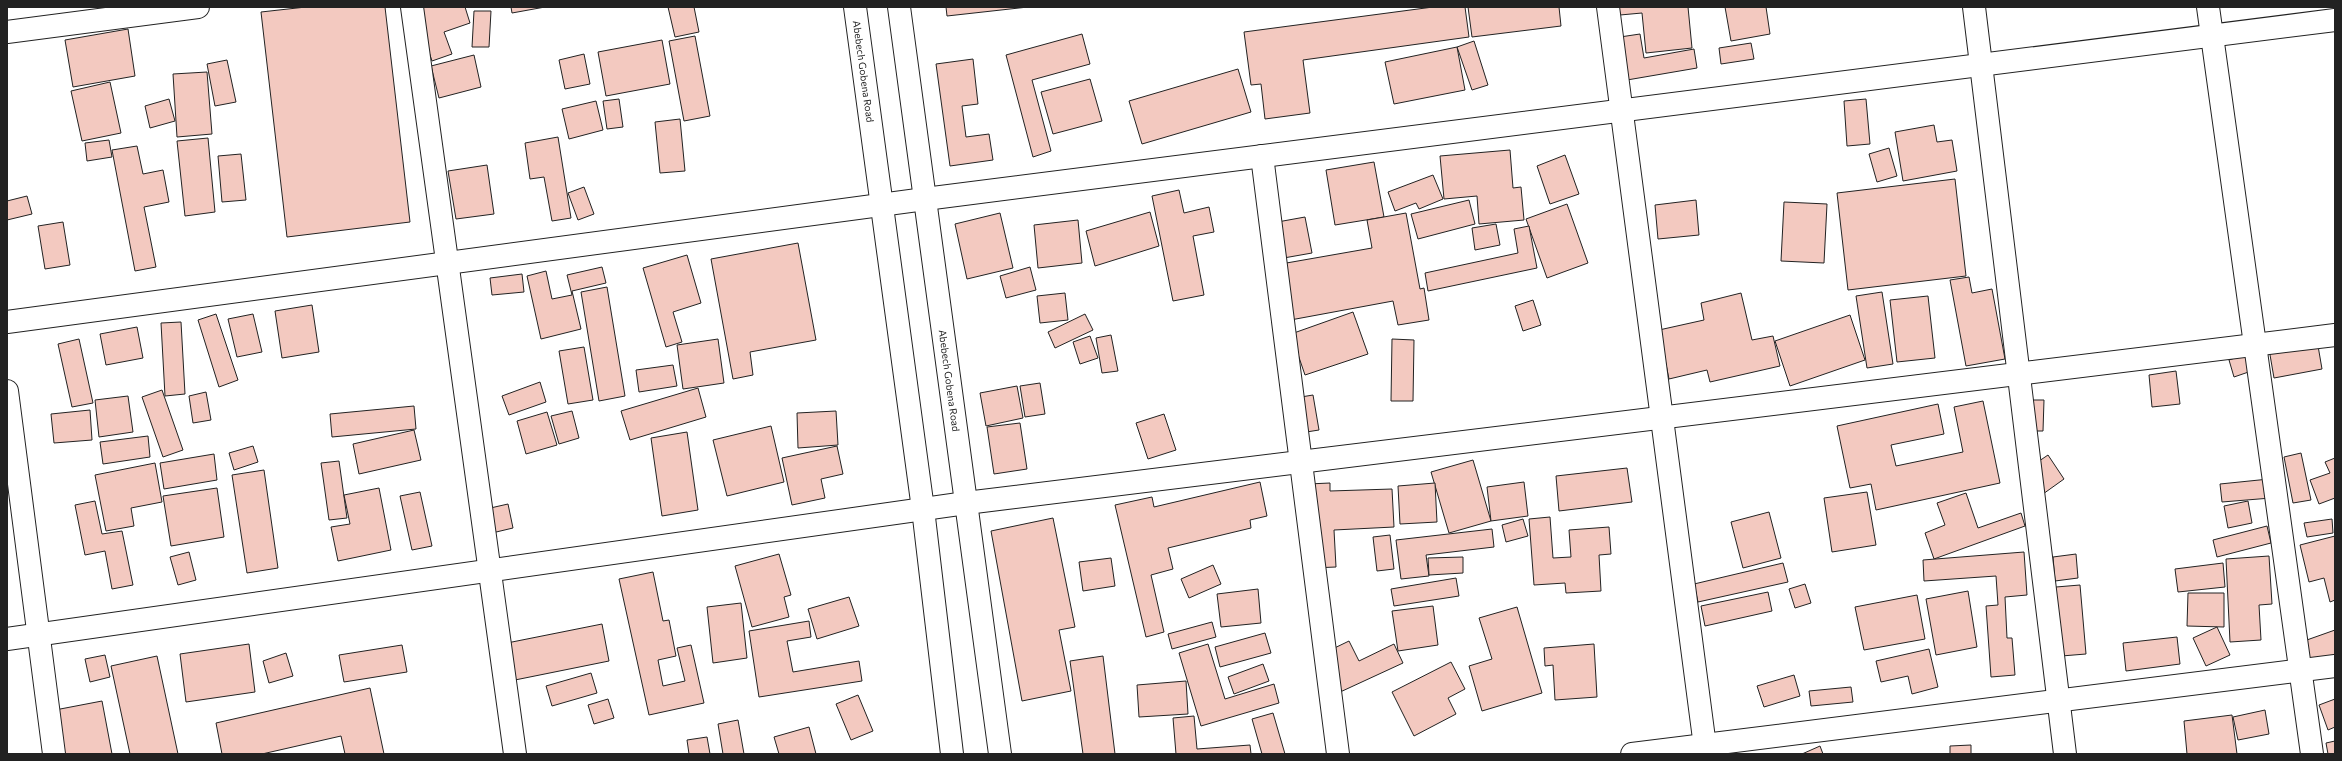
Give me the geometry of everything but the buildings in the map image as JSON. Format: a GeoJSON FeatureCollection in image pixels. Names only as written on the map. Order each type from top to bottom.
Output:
{"type":"FeatureCollection","features":[{"type":"Feature","properties":{"kind":"street"},"geometry":{"type":"LineString","coordinates":[[7,32],[198,7]]}},
{"type":"Feature","properties":{"kind":"street"},"geometry":{"type":"LineString","coordinates":[[412,7],[515,754]]}},
{"type":"Feature","properties":{"kind":"street","name":"Abebech Gobena Road"},"geometry":{"type":"LineString","coordinates":[[855,7],[923,509],[952,754]]}},
{"type":"Feature","properties":{"kind":"street","name":"Abebech Gobena Road"},"geometry":{"type":"LineString","coordinates":[[899,7],[1000,754]]}},
{"type":"Feature","properties":{"kind":"street"},"geometry":{"type":"LineString","coordinates":[[1608,7],[1705,749]]}},
{"type":"Feature","properties":{"kind":"street"},"geometry":{"type":"LineString","coordinates":[[1974,7],[2020,373],[2065,754]]}},
{"type":"Feature","properties":{"kind":"street"},"geometry":{"type":"LineString","coordinates":[[2208,7],[2312,754]]}},
{"type":"Feature","properties":{"kind":"street"},"geometry":{"type":"LineString","coordinates":[[7,322],[925,199],[2335,20]]}},
{"type":"Feature","properties":{"kind":"street"},"geometry":{"type":"LineString","coordinates":[[1262,156],[1338,754]]}},
{"type":"Feature","properties":{"kind":"street"},"geometry":{"type":"LineString","coordinates":[[7,639],[966,502],[2335,335]]}},
{"type":"Feature","properties":{"kind":"street"},"geometry":{"type":"LineString","coordinates":[[7,391],[54,754]]}},
{"type":"Feature","properties":{"kind":"street"},"geometry":{"type":"LineString","coordinates":[[1632,754],[1705,749],[2059,701],[2335,666]]}}]}
